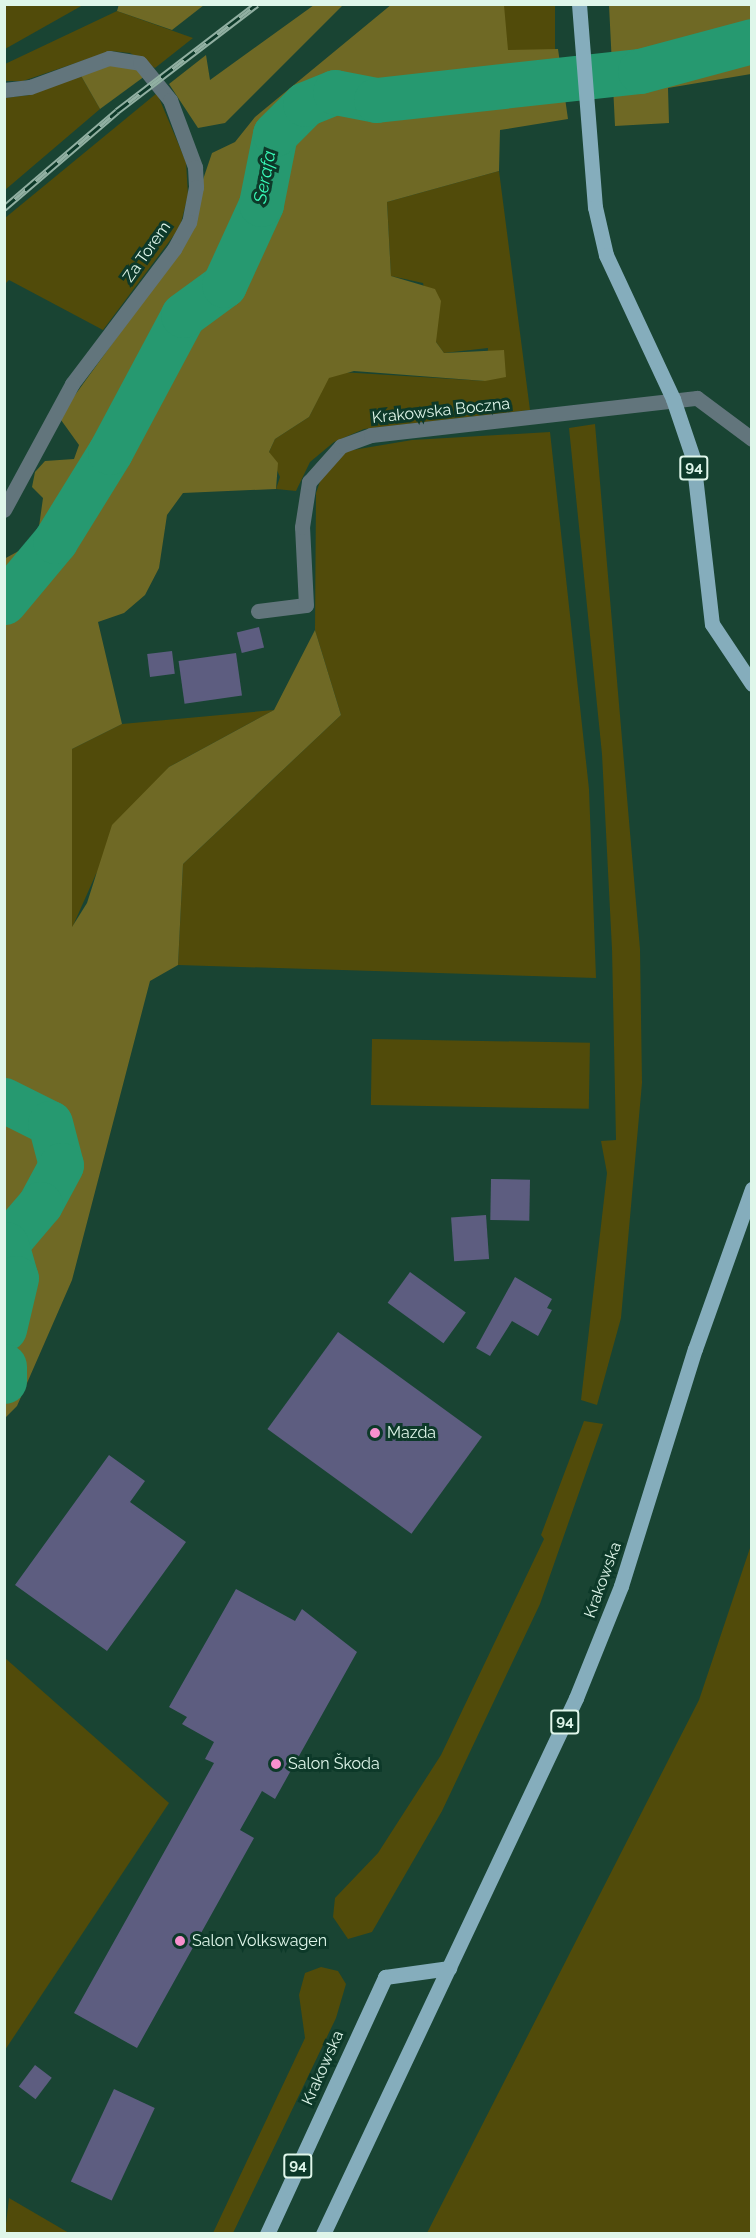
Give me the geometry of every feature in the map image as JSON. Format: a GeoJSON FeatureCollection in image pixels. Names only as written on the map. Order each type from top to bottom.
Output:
{"type":"FeatureCollection","features":[{"type":"Feature","properties":{"kind":"main road","name":"94"},"geometry":{"type":"LineString","coordinates":[[579,12],[595,207],[606,255],[674,399],[693,458],[712,624],[752,684]]}},
{"type":"Feature","properties":{"kind":"main road","name":"Krakowska"},"geometry":{"type":"LineString","coordinates":[[323,2234],[576,1698],[621,1586],[694,1349],[752,1189]]}},
{"type":"Feature","properties":{"kind":"main road","name":"Krakowska"},"geometry":{"type":"LineString","coordinates":[[267,2234],[385,1977],[449,1968]]}},
{"type":"Feature","properties":{"kind":"street","name":"Za Torem"},"geometry":{"type":"LineString","coordinates":[[4,90],[30,87],[110,58],[140,63],[170,100],[195,166],[196,187],[189,222],[174,249],[72,384],[4,510]]}},
{"type":"Feature","properties":{"kind":"street","name":"Krakowska Boczna"},"geometry":{"type":"LineString","coordinates":[[258,611],[306,605],[304,500],[309,482],[341,446],[390,431],[552,418],[674,399],[697,398],[752,439]]}},
{"type":"Feature","properties":{"kind":"shaded area"},"geometry":{"type":"Polygon","coordinates":[[[5,4],[83,4],[83,5],[5,49],[5,4]]]}},
{"type":"Feature","properties":{"kind":"shaded area"},"geometry":{"type":"Polygon","coordinates":[[[119,4],[204,5],[172,30],[117,11],[119,4]]]}},
{"type":"Feature","properties":{"kind":"shaded area"},"geometry":{"type":"Polygon","coordinates":[[[392,4],[504,5],[508,50],[558,49],[568,119],[500,130],[499,171],[387,202],[391,276],[435,289],[441,301],[436,342],[444,353],[504,350],[506,377],[485,381],[354,371],[329,378],[309,417],[275,439],[269,452],[278,463],[276,489],[183,493],[167,515],[159,568],[145,595],[124,613],[98,622],[122,724],[72,749],[72,927],[87,903],[112,825],[169,767],[274,710],[315,630],[341,715],[183,864],[178,965],[150,981],[72,1280],[17,1406],[5,1418],[4,559],[37,541],[43,498],[32,487],[35,472],[45,461],[74,459],[79,445],[61,420],[67,406],[178,253],[212,153],[235,142],[255,117],[392,4]]]}},
{"type":"Feature","properties":{"kind":"shaded area"},"geometry":{"type":"Polygon","coordinates":[[[314,5],[343,5],[225,123],[198,128],[169,84],[206,55],[210,80],[314,5]]]}},
{"type":"Feature","properties":{"kind":"shaded area"},"geometry":{"type":"Polygon","coordinates":[[[504,5],[555,5],[555,50],[504,50],[504,5]]]}},
{"type":"Feature","properties":{"kind":"shaded area"},"geometry":{"type":"Polygon","coordinates":[[[609,5],[751,5],[751,74],[668,88],[669,123],[615,126],[609,5]]]}},
{"type":"Feature","properties":{"kind":"shaded area"},"geometry":{"type":"Polygon","coordinates":[[[117,11],[193,38],[155,68],[130,53],[111,51],[23,81],[5,81],[5,64],[117,11]]]}},
{"type":"Feature","properties":{"kind":"shaded area"},"geometry":{"type":"Polygon","coordinates":[[[111,65],[131,66],[145,76],[100,109],[80,74],[111,65]]]}},
{"type":"Feature","properties":{"kind":"shaded area"},"geometry":{"type":"Polygon","coordinates":[[[80,74],[100,109],[5,190],[5,98],[30,95],[80,74]]]}},
{"type":"Feature","properties":{"kind":"shaded area"},"geometry":{"type":"Polygon","coordinates":[[[157,93],[186,162],[188,195],[180,227],[103,330],[9,280],[5,284],[5,218],[157,93]]]}},
{"type":"Feature","properties":{"kind":"shaded area"},"geometry":{"type":"Polygon","coordinates":[[[499,171],[530,410],[364,429],[334,442],[310,462],[296,491],[276,489],[280,477],[269,452],[275,439],[309,417],[328,378],[341,372],[485,381],[488,348],[444,353],[436,342],[423,283],[391,276],[387,202],[499,171]]]}},
{"type":"Feature","properties":{"kind":"shaded area"},"geometry":{"type":"Polygon","coordinates":[[[595,424],[640,949],[642,1083],[621,1318],[597,1405],[581,1400],[607,1173],[601,1141],[616,1140],[612,949],[602,754],[569,428],[595,424]]]}},
{"type":"Feature","properties":{"kind":"shaded area"},"geometry":{"type":"Polygon","coordinates":[[[550,432],[589,789],[596,978],[178,965],[183,864],[341,715],[315,630],[316,493],[324,470],[347,451],[412,440],[550,432]]]}},
{"type":"Feature","properties":{"kind":"shaded area"},"geometry":{"type":"Polygon","coordinates":[[[274,710],[169,767],[96,874],[72,928],[72,749],[122,724],[274,710]]]}},
{"type":"Feature","properties":{"kind":"shaded area"},"geometry":{"type":"Polygon","coordinates":[[[372,1039],[590,1043],[589,1109],[371,1105],[372,1039]]]}},
{"type":"Feature","properties":{"kind":"shaded area"},"geometry":{"type":"Polygon","coordinates":[[[584,1421],[603,1424],[540,1604],[442,1811],[372,1932],[348,1939],[333,1917],[335,1898],[378,1853],[441,1755],[544,1539],[541,1535],[584,1421]]]}},
{"type":"Feature","properties":{"kind":"shaded area"},"geometry":{"type":"Polygon","coordinates":[[[751,1545],[751,2233],[427,2233],[699,1700],[751,1545]]]}},
{"type":"Feature","properties":{"kind":"shaded area"},"geometry":{"type":"Polygon","coordinates":[[[5,1658],[169,1803],[5,2050],[5,1658]]]}},
{"type":"Feature","properties":{"kind":"shaded area"},"geometry":{"type":"Polygon","coordinates":[[[321,1967],[338,1971],[346,1984],[336,2018],[233,2233],[213,2233],[305,2038],[299,1995],[305,1973],[321,1967]]]}},
{"type":"Feature","properties":{"kind":"shaded area"},"geometry":{"type":"Polygon","coordinates":[[[9,2198],[69,2233],[5,2233],[9,2198]]]}},
{"type":"Feature","properties":{"kind":"building"},"geometry":{"type":"Polygon","coordinates":[[[259,627],[264,647],[242,653],[237,633],[259,627]]]}},
{"type":"Feature","properties":{"kind":"building"},"geometry":{"type":"Polygon","coordinates":[[[172,651],[175,674],[150,677],[147,654],[172,651]]]}},
{"type":"Feature","properties":{"kind":"building"},"geometry":{"type":"Polygon","coordinates":[[[236,653],[242,696],[185,704],[179,661],[236,653]]]}},
{"type":"Feature","properties":{"kind":"building"},"geometry":{"type":"Polygon","coordinates":[[[491,1179],[530,1180],[529,1221],[490,1220],[491,1179]]]}},
{"type":"Feature","properties":{"kind":"building"},"geometry":{"type":"Polygon","coordinates":[[[486,1215],[489,1259],[454,1261],[451,1217],[486,1215]]]}},
{"type":"Feature","properties":{"kind":"building"},"geometry":{"type":"Polygon","coordinates":[[[410,1272],[466,1313],[443,1343],[388,1303],[410,1272]]]}},
{"type":"Feature","properties":{"kind":"building"},"geometry":{"type":"Polygon","coordinates":[[[515,1277],[552,1299],[547,1308],[552,1310],[538,1336],[512,1321],[490,1356],[476,1348],[515,1277]]]}},
{"type":"Feature","properties":{"kind":"building","name":"Mazda"},"geometry":{"type":"Polygon","coordinates":[[[338,1332],[482,1437],[411,1534],[267,1429],[338,1332]]]}},
{"type":"Feature","properties":{"kind":"building"},"geometry":{"type":"Polygon","coordinates":[[[109,1455],[145,1481],[130,1502],[186,1542],[107,1651],[15,1585],[109,1455]]]}},
{"type":"Feature","properties":{"kind":"building"},"geometry":{"type":"Polygon","coordinates":[[[236,1589],[295,1621],[302,1609],[357,1652],[275,1799],[262,1791],[240,1830],[254,1838],[137,2048],[74,2013],[214,1763],[205,1759],[214,1742],[182,1724],[187,1717],[169,1707],[236,1589]]]}},
{"type":"Feature","properties":{"kind":"building"},"geometry":{"type":"Polygon","coordinates":[[[35,2065],[52,2078],[36,2099],[19,2087],[35,2065]]]}},
{"type":"Feature","properties":{"kind":"building"},"geometry":{"type":"Polygon","coordinates":[[[114,2089],[155,2108],[112,2200],[71,2181],[114,2089]]]}},
{"type":"Feature","properties":{"kind":"waterway","name":"Serafa"},"geometry":{"type":"LineString","coordinates":[[4,602],[55,541],[110,452],[183,315],[224,285],[261,204],[275,134],[305,104],[335,92],[376,100],[640,71],[752,41]]}},
{"type":"Feature","properties":{"kind":"waterway","name":"Serafa"},"geometry":{"type":"LineString","coordinates":[[4,1100],[50,1123],[61,1165],[40,1204],[6,1244],[16,1278],[4,1329]]}},
{"type":"Feature","properties":{"kind":"waterway","name":"Serafa"},"geometry":{"type":"LineString","coordinates":[[4,1366],[4,1381]]}},
{"type":"Feature","properties":{"kind":"railway"},"geometry":{"type":"LineString","coordinates":[[4,208],[117,111],[257,4]]}},
{"type":"Feature","properties":{"kind":"place","name":"Mazda"},"geometry":{"type":"Point","coordinates":[375,1433]}},
{"type":"Feature","properties":{"kind":"place","name":"Salon Škoda"},"geometry":{"type":"Point","coordinates":[276,1764]}},
{"type":"Feature","properties":{"kind":"place","name":"Salon Volkswagen"},"geometry":{"type":"Point","coordinates":[180,1941]}}]}
